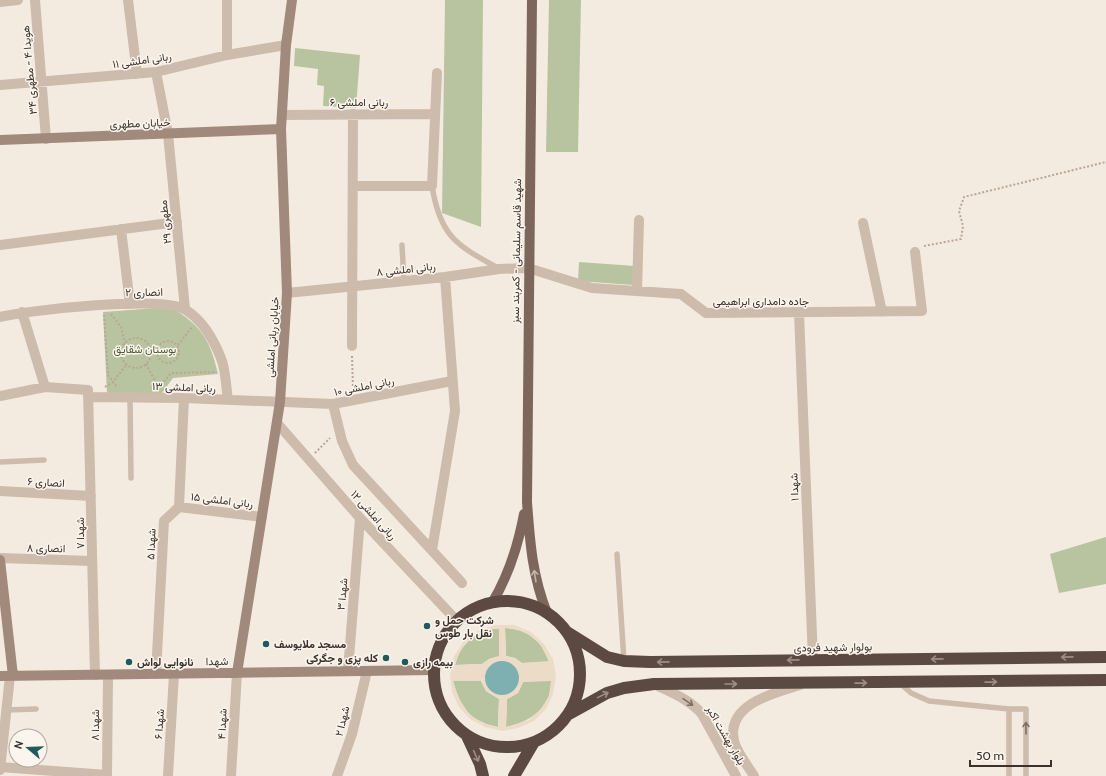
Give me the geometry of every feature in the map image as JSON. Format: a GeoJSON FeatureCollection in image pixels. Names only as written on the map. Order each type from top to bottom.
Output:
{"type":"FeatureCollection","features":[{"type":"Feature","properties":{"kind":"highway"},"geometry":{"type":"LineString","coordinates":[[511,601],[530,605],[547,613],[567,632],[576,651],[580,672],[577,694],[569,714],[554,731],[534,742],[517,747],[500,747],[483,744],[467,736],[453,724],[442,708],[436,689],[434,670],[438,652],[445,636],[457,621],[473,610],[492,603],[511,601]]}},
{"type":"Feature","properties":{"kind":"highway","name":"بولوار شهید فرودی"},"geometry":{"type":"LineString","coordinates":[[567,632],[607,657],[624,661],[650,662],[1106,657]]}},
{"type":"Feature","properties":{"kind":"highway"},"geometry":{"type":"LineString","coordinates":[[569,714],[607,693],[624,688],[654,684],[802,684],[1106,680]]}},
{"type":"Feature","properties":{"kind":"highway"},"geometry":{"type":"LineString","coordinates":[[467,736],[480,764],[483,776]]}},
{"type":"Feature","properties":{"kind":"highway"},"geometry":{"type":"LineString","coordinates":[[514,776],[534,742]]}},
{"type":"Feature","properties":{"kind":"main road","name":"شهید قاسم سلیمانی - کمربند سبز"},"geometry":{"type":"LineString","coordinates":[[527,502],[528,268],[532,0]]}},
{"type":"Feature","properties":{"kind":"main road"},"geometry":{"type":"LineString","coordinates":[[492,603],[503,584],[517,550],[527,502]]}},
{"type":"Feature","properties":{"kind":"main road"},"geometry":{"type":"LineString","coordinates":[[527,502],[531,549],[537,588],[547,613]]}},
{"type":"Feature","properties":{"kind":"street"},"geometry":{"type":"LineString","coordinates":[[0,2],[18,0]]}},
{"type":"Feature","properties":{"kind":"street","name":"هویدا ۴ - مطهری ۳۴"},"geometry":{"type":"LineString","coordinates":[[35,0],[46,139]]}},
{"type":"Feature","properties":{"kind":"street"},"geometry":{"type":"LineString","coordinates":[[128,0],[137,74]]}},
{"type":"Feature","properties":{"kind":"street"},"geometry":{"type":"LineString","coordinates":[[227,0],[227,55]]}},
{"type":"Feature","properties":{"kind":"street","name":"خیابان ربانی املشی"},"geometry":{"type":"LineString","coordinates":[[237,673],[280,402],[287,293],[281,129],[286,45],[292,0]]}},
{"type":"Feature","properties":{"kind":"street","name":"ربانی املشی ۱۱"},"geometry":{"type":"LineString","coordinates":[[0,85],[156,72],[227,55],[286,45]]}},
{"type":"Feature","properties":{"kind":"street","name":"مطهری ۲۹"},"geometry":{"type":"LineString","coordinates":[[156,72],[168,134],[185,309]]}},
{"type":"Feature","properties":{"kind":"street"},"geometry":{"type":"LineString","coordinates":[[353,186],[432,186],[437,73]]}},
{"type":"Feature","properties":{"kind":"street"},"geometry":{"type":"LineString","coordinates":[[352,346],[353,114]]}},
{"type":"Feature","properties":{"kind":"street","name":"ربانی املشی ۶"},"geometry":{"type":"LineString","coordinates":[[282,115],[435,114]]}},
{"type":"Feature","properties":{"kind":"street","name":"خیابان مطهری"},"geometry":{"type":"LineString","coordinates":[[0,140],[281,129]]}},
{"type":"Feature","properties":{"kind":"street"},"geometry":{"type":"LineString","coordinates":[[637,291],[639,220]]}},
{"type":"Feature","properties":{"kind":"street"},"geometry":{"type":"LineString","coordinates":[[0,245],[177,222]]}},
{"type":"Feature","properties":{"kind":"street"},"geometry":{"type":"LineString","coordinates":[[863,222],[882,312]]}},
{"type":"Feature","properties":{"kind":"street"},"geometry":{"type":"LineString","coordinates":[[121,229],[130,304]]}},
{"type":"Feature","properties":{"kind":"street","name":"جاده دامداری ابراهیمی"},"geometry":{"type":"LineString","coordinates":[[528,268],[592,288],[681,294],[706,313],[922,311],[915,252]]}},
{"type":"Feature","properties":{"kind":"street","name":"ربانی املشی ۸"},"geometry":{"type":"LineString","coordinates":[[287,293],[445,277],[499,269],[528,268]]}},
{"type":"Feature","properties":{"kind":"street"},"geometry":{"type":"LineString","coordinates":[[432,550],[455,411],[445,277]]}},
{"type":"Feature","properties":{"kind":"street","name":"انصاری ۲"},"geometry":{"type":"LineString","coordinates":[[0,317],[22,312],[104,310],[130,304],[168,303],[185,309],[195,324],[211,338],[222,362],[219,372],[228,400]]}},
{"type":"Feature","properties":{"kind":"street"},"geometry":{"type":"LineString","coordinates":[[22,312],[45,387]]}},
{"type":"Feature","properties":{"kind":"street","name":"شهدا ۱"},"geometry":{"type":"LineString","coordinates":[[799,312],[812,660]]}},
{"type":"Feature","properties":{"kind":"street","name":"ربانی املشی ۱۰"},"geometry":{"type":"LineString","coordinates":[[280,402],[333,404],[452,381]]}},
{"type":"Feature","properties":{"kind":"street","name":"ربانی املشی ۱۳"},"geometry":{"type":"LineString","coordinates":[[0,396],[45,387],[88,394],[130,397],[280,402]]}},
{"type":"Feature","properties":{"kind":"street","name":"شهدا ۷"},"geometry":{"type":"LineString","coordinates":[[88,394],[95,675]]}},
{"type":"Feature","properties":{"kind":"street"},"geometry":{"type":"LineString","coordinates":[[179,507],[184,398]]}},
{"type":"Feature","properties":{"kind":"street"},"geometry":{"type":"LineString","coordinates":[[333,404],[342,441],[353,465],[462,583]]}},
{"type":"Feature","properties":{"kind":"street","name":"ربانی املشی ۱۲"},"geometry":{"type":"LineString","coordinates":[[276,423],[360,518],[457,621]]}},
{"type":"Feature","properties":{"kind":"street","name":"انصاری ۶"},"geometry":{"type":"LineString","coordinates":[[0,491],[91,496]]}},
{"type":"Feature","properties":{"kind":"street","name":"ربانی املشی ۱۵"},"geometry":{"type":"LineString","coordinates":[[179,507],[262,517]]}},
{"type":"Feature","properties":{"kind":"street","name":"شهدا ۵"},"geometry":{"type":"LineString","coordinates":[[156,674],[164,521],[179,507]]}},
{"type":"Feature","properties":{"kind":"street","name":"شهدا ۳"},"geometry":{"type":"LineString","coordinates":[[348,671],[360,518]]}},
{"type":"Feature","properties":{"kind":"street"},"geometry":{"type":"LineString","coordinates":[[0,559],[8,676],[0,770]]}},
{"type":"Feature","properties":{"kind":"street","name":"انصاری ۸"},"geometry":{"type":"LineString","coordinates":[[0,559],[92,561]]}},
{"type":"Feature","properties":{"kind":"street","name":"شهدا"},"geometry":{"type":"LineString","coordinates":[[8,676],[434,670]]}},
{"type":"Feature","properties":{"kind":"street","name":"شهدا ۲"},"geometry":{"type":"LineString","coordinates":[[337,776],[352,734],[367,671]]}},
{"type":"Feature","properties":{"kind":"street","name":"شهدا ۴"},"geometry":{"type":"LineString","coordinates":[[231,776],[237,673]]}},
{"type":"Feature","properties":{"kind":"street","name":"شهدا ۶"},"geometry":{"type":"LineString","coordinates":[[168,776],[174,674]]}},
{"type":"Feature","properties":{"kind":"street","name":"شهدا ۸"},"geometry":{"type":"LineString","coordinates":[[107,776],[108,675]]}},
{"type":"Feature","properties":{"kind":"street","name":"بلوار بهشت اکبر"},"geometry":{"type":"LineString","coordinates":[[654,684],[695,706],[702,714],[736,776]]}},
{"type":"Feature","properties":{"kind":"street","name":"بلوار بهشت اکبر"},"geometry":{"type":"LineString","coordinates":[[754,776],[734,743],[733,732],[736,722],[746,707],[762,698],[802,684]]}},
{"type":"Feature","properties":{"kind":"street"},"geometry":{"type":"LineString","coordinates":[[0,767],[107,776]]}},
{"type":"Feature","properties":{"kind":"lane"},"geometry":{"type":"LineString","coordinates":[[432,186],[439,218],[450,235],[470,253],[499,269]]}},
{"type":"Feature","properties":{"kind":"lane"},"geometry":{"type":"LineString","coordinates":[[402,245],[404,281]]}},
{"type":"Feature","properties":{"kind":"lane"},"geometry":{"type":"LineString","coordinates":[[130,397],[132,478]]}},
{"type":"Feature","properties":{"kind":"lane"},"geometry":{"type":"LineString","coordinates":[[0,462],[44,460]]}},
{"type":"Feature","properties":{"kind":"lane"},"geometry":{"type":"LineString","coordinates":[[618,554],[624,661]]}},
{"type":"Feature","properties":{"kind":"lane"},"geometry":{"type":"LineString","coordinates":[[900,683],[911,693],[929,700],[1009,709],[1026,709],[1026,776]]}},
{"type":"Feature","properties":{"kind":"lane"},"geometry":{"type":"LineString","coordinates":[[6,710],[36,709]]}},
{"type":"Feature","properties":{"kind":"lane"},"geometry":{"type":"LineString","coordinates":[[1009,709],[1009,776]]}},
{"type":"Feature","properties":{"kind":"path"},"geometry":{"type":"LineString","coordinates":[[915,252],[923,246],[961,239],[963,226],[958,211],[964,197],[1106,162]]}},
{"type":"Feature","properties":{"kind":"path"},"geometry":{"type":"LineString","coordinates":[[104,310],[111,314],[121,326],[125,344]]}},
{"type":"Feature","properties":{"kind":"path"},"geometry":{"type":"LineString","coordinates":[[104,310],[111,314],[118,314]]}},
{"type":"Feature","properties":{"kind":"path"},"geometry":{"type":"LineString","coordinates":[[104,310],[108,375],[116,387],[124,387]]}},
{"type":"Feature","properties":{"kind":"path"},"geometry":{"type":"LineString","coordinates":[[187,323],[195,324]]}},
{"type":"Feature","properties":{"kind":"path"},"geometry":{"type":"LineString","coordinates":[[195,324],[196,334]]}},
{"type":"Feature","properties":{"kind":"path"},"geometry":{"type":"LineString","coordinates":[[157,350],[161,360],[171,362],[176,360],[179,355],[178,345],[195,324]]}},
{"type":"Feature","properties":{"kind":"path"},"geometry":{"type":"LineString","coordinates":[[137,338],[144,340],[149,345],[151,352],[150,359],[146,364],[140,367],[133,367],[127,364],[122,358],[122,350],[125,344],[130,339],[137,338]]}},
{"type":"Feature","properties":{"kind":"path"},"geometry":{"type":"LineString","coordinates":[[151,352],[157,350],[163,342],[168,340],[178,345]]}},
{"type":"Feature","properties":{"kind":"path"},"geometry":{"type":"LineString","coordinates":[[352,346],[354,400]]}},
{"type":"Feature","properties":{"kind":"path"},"geometry":{"type":"LineString","coordinates":[[88,394],[113,382],[127,364]]}},
{"type":"Feature","properties":{"kind":"path"},"geometry":{"type":"LineString","coordinates":[[146,364],[159,388]]}},
{"type":"Feature","properties":{"kind":"path"},"geometry":{"type":"LineString","coordinates":[[213,366],[219,372]]}},
{"type":"Feature","properties":{"kind":"path"},"geometry":{"type":"LineString","coordinates":[[159,388],[171,373],[219,372]]}},
{"type":"Feature","properties":{"kind":"path"},"geometry":{"type":"LineString","coordinates":[[152,388],[159,388]]}},
{"type":"Feature","properties":{"kind":"path"},"geometry":{"type":"LineString","coordinates":[[308,460],[339,428]]}},
{"type":"Feature","properties":{"kind":"green space"},"geometry":{"type":"Polygon","coordinates":[[[445,0],[483,0],[481,227],[442,213],[445,0]]]}},
{"type":"Feature","properties":{"kind":"green space"},"geometry":{"type":"Polygon","coordinates":[[[549,0],[581,0],[578,152],[546,152],[549,0]]]}},
{"type":"Feature","properties":{"kind":"green space"},"geometry":{"type":"Polygon","coordinates":[[[295,48],[360,55],[356,108],[323,106],[324,86],[317,85],[318,69],[294,66],[295,48]]]}},
{"type":"Feature","properties":{"kind":"green space"},"geometry":{"type":"Polygon","coordinates":[[[579,262],[635,266],[633,285],[578,281],[579,262]]]}},
{"type":"Feature","properties":{"kind":"green space","name":"بوستان شقایق"},"geometry":{"type":"Polygon","coordinates":[[[170,307],[189,320],[203,334],[211,351],[218,374],[173,378],[162,393],[107,393],[103,312],[170,307]]]}},
{"type":"Feature","properties":{"kind":"green space"},"geometry":{"type":"Polygon","coordinates":[[[1106,537],[1106,584],[1059,593],[1050,554],[1106,537]]]}},
{"type":"Feature","properties":{"kind":"green space"},"geometry":{"type":"Polygon","coordinates":[[[505,628],[520,631],[533,638],[543,648],[549,662],[522,663],[515,658],[506,656],[505,628]]]}},
{"type":"Feature","properties":{"kind":"green space"},"geometry":{"type":"Polygon","coordinates":[[[488,629],[499,629],[500,656],[489,659],[482,664],[455,665],[459,653],[467,643],[476,635],[488,629]]]}},
{"type":"Feature","properties":{"kind":"green space"},"geometry":{"type":"Polygon","coordinates":[[[551,680],[548,698],[544,706],[531,717],[515,725],[506,727],[507,699],[518,693],[523,682],[551,680]]]}},
{"type":"Feature","properties":{"kind":"green space"},"geometry":{"type":"Polygon","coordinates":[[[453,681],[481,681],[486,691],[499,699],[498,727],[480,721],[468,712],[459,699],[453,681]]]}},
{"type":"Feature","properties":{"kind":"shaded area"},"geometry":{"type":"Polygon","coordinates":[[[496,625],[514,625],[531,632],[544,644],[553,659],[556,677],[553,694],[546,709],[534,721],[518,728],[502,731],[485,727],[470,719],[459,707],[452,692],[450,674],[454,656],[464,641],[479,630],[496,625]],[[505,628],[506,656],[515,658],[522,663],[549,661],[540,644],[528,634],[517,629],[505,628]],[[488,629],[480,632],[466,642],[455,665],[482,664],[489,659],[499,656],[499,629],[488,629]],[[453,681],[458,697],[469,714],[482,723],[498,727],[499,699],[486,691],[481,681],[453,681]],[[551,681],[523,682],[518,693],[507,699],[506,727],[529,720],[541,709],[549,696],[551,681]]]}},
{"type":"Feature","properties":{"kind":"water"},"geometry":{"type":"Polygon","coordinates":[[[502,661],[514,666],[519,678],[514,690],[502,695],[490,690],[485,678],[490,666],[502,661]]]}},
{"type":"Feature","properties":{"kind":"place","name":"شرکت حمل و نقل بار طوس"},"geometry":{"type":"Point","coordinates":[427,626]}},
{"type":"Feature","properties":{"kind":"place","name":"مسجد ملایوسف"},"geometry":{"type":"Point","coordinates":[266,644]}},
{"type":"Feature","properties":{"kind":"place","name":"کله پزی و جگرکی"},"geometry":{"type":"Point","coordinates":[386,658]}},
{"type":"Feature","properties":{"kind":"place","name":"نانوایی لواش"},"geometry":{"type":"Point","coordinates":[129,662]}},
{"type":"Feature","properties":{"kind":"place","name":"بیمه رازی"},"geometry":{"type":"Point","coordinates":[405,662]}}]}
